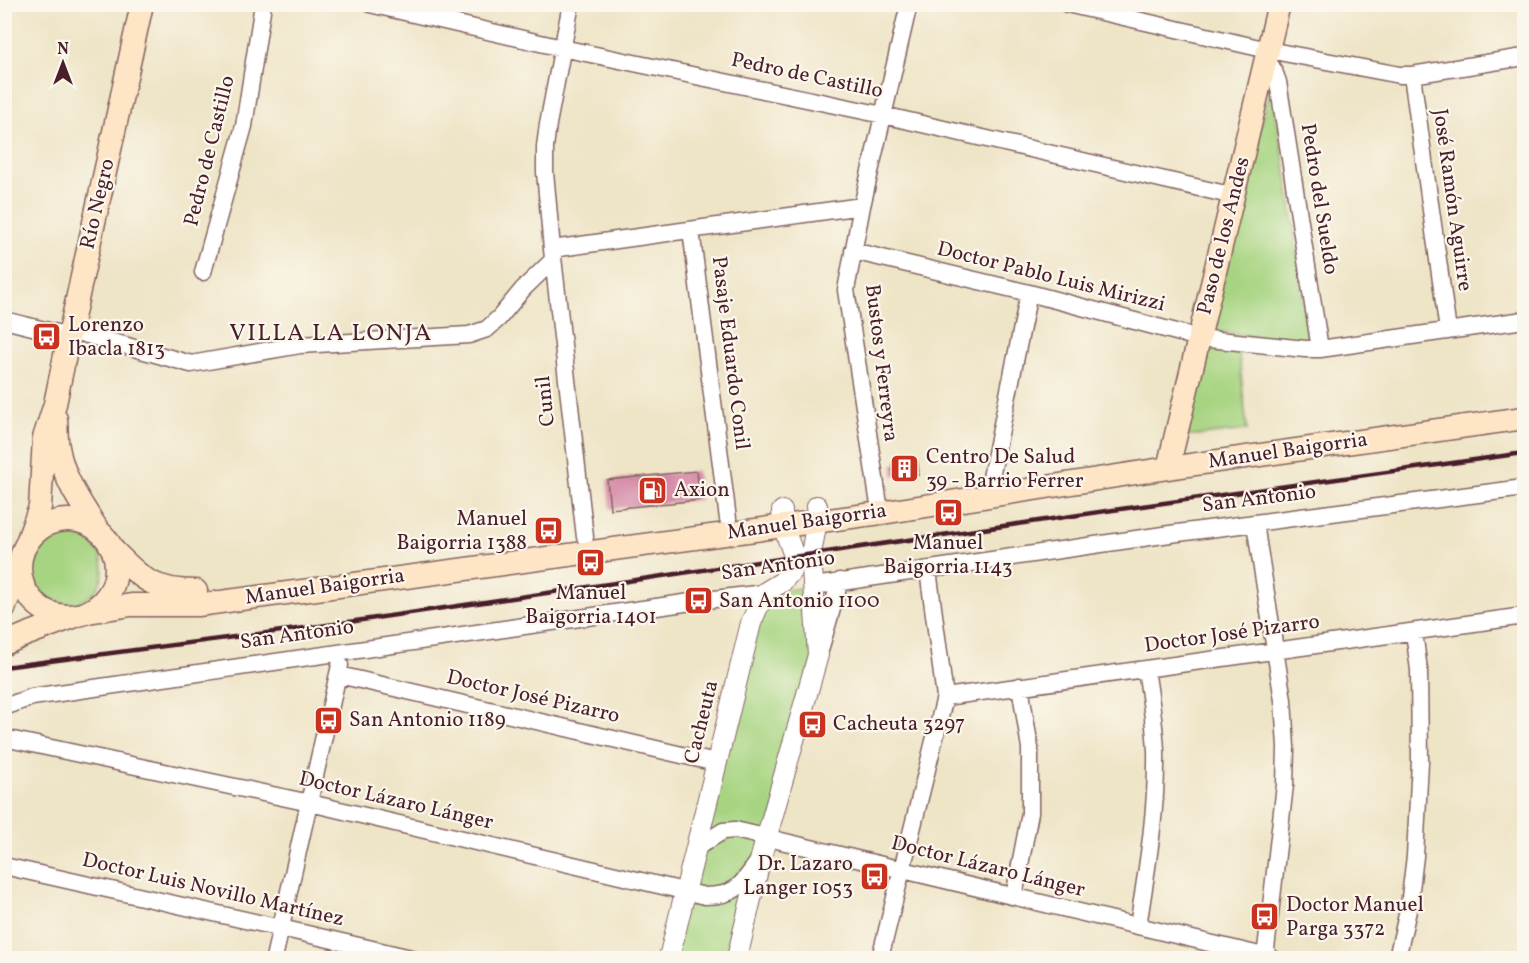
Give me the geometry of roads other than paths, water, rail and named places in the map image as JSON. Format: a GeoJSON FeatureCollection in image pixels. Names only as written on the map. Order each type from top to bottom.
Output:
{"type":"FeatureCollection","features":[{"type":"Feature","properties":{"kind":"main road","name":"Río Negro"},"geometry":{"type":"LineString","coordinates":[[27,542],[40,507],[43,446],[55,404],[142,4]]}},
{"type":"Feature","properties":{"kind":"main road","name":"Paso de los Andes"},"geometry":{"type":"LineString","coordinates":[[1170,462],[1279,4]]}},
{"type":"Feature","properties":{"kind":"main road","name":"Río Negro"},"geometry":{"type":"LineString","coordinates":[[55,404],[58,447],[64,472],[77,498],[98,530]]}},
{"type":"Feature","properties":{"kind":"main road","name":"Manuel Baigorria"},"geometry":{"type":"LineString","coordinates":[[82,614],[131,604],[198,604],[1170,462],[1524,406]]}},
{"type":"Feature","properties":{"kind":"main road","name":"Manuel Baigorria"},"geometry":{"type":"LineString","coordinates":[[1170,462],[1524,418]]}},
{"type":"Feature","properties":{"kind":"main road","name":"Manuel Baigorria"},"geometry":{"type":"LineString","coordinates":[[113,550],[147,581],[169,589],[199,591],[728,519],[783,518]]}},
{"type":"Feature","properties":{"kind":"main road"},"geometry":{"type":"LineString","coordinates":[[4,609],[27,542],[41,528],[60,520],[70,520],[90,525],[107,539],[113,550],[117,571],[111,590],[98,607],[4,644]]}},
{"type":"Feature","properties":{"kind":"main road"},"geometry":{"type":"LineString","coordinates":[[20,567],[24,587],[36,604],[48,612],[61,616],[82,614]]}},
{"type":"Feature","properties":{"kind":"street","name":"Pedro de Castillo"},"geometry":{"type":"LineString","coordinates":[[203,272],[244,126],[263,4]]}},
{"type":"Feature","properties":{"kind":"street","name":"Pedro de Castillo"},"geometry":{"type":"LineString","coordinates":[[370,4],[562,48],[883,115],[1234,196]]}},
{"type":"Feature","properties":{"kind":"street","name":"Cunil"},"geometry":{"type":"LineString","coordinates":[[571,4],[545,147],[545,172],[552,255],[585,537]]}},
{"type":"Feature","properties":{"kind":"street","name":"Bustos y Ferreyra"},"geometry":{"type":"LineString","coordinates":[[879,505],[847,303],[847,280],[909,4]]}},
{"type":"Feature","properties":{"kind":"street"},"geometry":{"type":"LineString","coordinates":[[1067,4],[1267,54],[1400,75],[1524,57]]}},
{"type":"Feature","properties":{"kind":"street","name":"Pedro del Sueldo"},"geometry":{"type":"LineString","coordinates":[[1267,54],[1278,82],[1320,349]]}},
{"type":"Feature","properties":{"kind":"street","name":"José Ramón Aguirre"},"geometry":{"type":"LineString","coordinates":[[1412,75],[1448,331]]}},
{"type":"Feature","properties":{"kind":"street"},"geometry":{"type":"LineString","coordinates":[[4,320],[69,333],[191,364],[300,345],[469,335],[487,329],[499,318],[552,255],[691,230],[862,206]]}},
{"type":"Feature","properties":{"kind":"street","name":"Pasaje Eduardo Conil"},"geometry":{"type":"LineString","coordinates":[[691,230],[728,519]]}},
{"type":"Feature","properties":{"kind":"street","name":"Doctor Pablo Luis Mirizzi"},"geometry":{"type":"LineString","coordinates":[[853,251],[1029,293],[1199,338],[1305,349],[1320,349],[1524,320]]}},
{"type":"Feature","properties":{"kind":"street"},"geometry":{"type":"LineString","coordinates":[[989,489],[1029,293]]}},
{"type":"Feature","properties":{"kind":"street","name":"San Antonio"},"geometry":{"type":"LineString","coordinates":[[4,708],[32,697],[342,652],[1170,534],[1524,488]]}},
{"type":"Feature","properties":{"kind":"street"},"geometry":{"type":"LineString","coordinates":[[817,514],[811,570],[818,655]]}},
{"type":"Feature","properties":{"kind":"street","name":"Cacheuta"},"geometry":{"type":"LineString","coordinates":[[669,958],[751,623],[764,593],[782,582],[792,570],[793,553],[783,518]]}},
{"type":"Feature","properties":{"kind":"street"},"geometry":{"type":"LineString","coordinates":[[1255,524],[1285,720],[1286,768],[1268,958]]}},
{"type":"Feature","properties":{"kind":"street"},"geometry":{"type":"LineString","coordinates":[[880,958],[945,696],[928,570]]}},
{"type":"Feature","properties":{"kind":"street"},"geometry":{"type":"LineString","coordinates":[[737,958],[761,857],[840,581]]}},
{"type":"Feature","properties":{"kind":"street","name":"Doctor José Pizarro"},"geometry":{"type":"LineString","coordinates":[[945,696],[1524,616]]}},
{"type":"Feature","properties":{"kind":"street"},"geometry":{"type":"LineString","coordinates":[[1397,958],[1409,906],[1416,844],[1420,762],[1419,670],[1414,632]]}},
{"type":"Feature","properties":{"kind":"street"},"geometry":{"type":"LineString","coordinates":[[274,958],[339,675],[342,652]]}},
{"type":"Feature","properties":{"kind":"street"},"geometry":{"type":"LineString","coordinates":[[1138,926],[1152,830],[1156,754],[1146,669]]}},
{"type":"Feature","properties":{"kind":"street","name":"Doctor José Pizarro"},"geometry":{"type":"LineString","coordinates":[[339,675],[716,763]]}},
{"type":"Feature","properties":{"kind":"street"},"geometry":{"type":"LineString","coordinates":[[1014,896],[1030,813],[1030,748],[1020,686]]}},
{"type":"Feature","properties":{"kind":"street","name":"Doctor Lázaro Lánger"},"geometry":{"type":"LineString","coordinates":[[4,738],[309,803],[705,896],[732,892],[744,881],[761,857]]}},
{"type":"Feature","properties":{"kind":"street","name":"Doctor Lázaro Lánger"},"geometry":{"type":"LineString","coordinates":[[696,848],[723,831],[735,830],[1268,958]]}},
{"type":"Feature","properties":{"kind":"street","name":"Doctor Luis Novillo Martínez"},"geometry":{"type":"LineString","coordinates":[[4,866],[411,958]]}},
{"type":"Feature","properties":{"kind":"railway"},"geometry":{"type":"LineString","coordinates":[[4,667],[335,624],[1106,511],[1524,453]]}},
{"type":"Feature","properties":{"kind":"place","name":"Lorenzo Ibacla 1813"},"geometry":{"type":"Point","coordinates":[47,337]}},
{"type":"Feature","properties":{"kind":"place","name":"Centro De Salud 39 - Barrio Ferrer"},"geometry":{"type":"Point","coordinates":[905,469]}},
{"type":"Feature","properties":{"kind":"place","name":"Axion"},"geometry":{"type":"Point","coordinates":[653,490]}},
{"type":"Feature","properties":{"kind":"place","name":"Manuel Baigorria 1143"},"geometry":{"type":"Point","coordinates":[948,512]}},
{"type":"Feature","properties":{"kind":"place","name":"Manuel Baigorria 1388"},"geometry":{"type":"Point","coordinates":[548,531]}},
{"type":"Feature","properties":{"kind":"place","name":"Manuel Baigorria 1401"},"geometry":{"type":"Point","coordinates":[591,562]}},
{"type":"Feature","properties":{"kind":"place","name":"San Antonio 1100"},"geometry":{"type":"Point","coordinates":[698,601]}},
{"type":"Feature","properties":{"kind":"place","name":"San Antonio 1189"},"geometry":{"type":"Point","coordinates":[328,720]}},
{"type":"Feature","properties":{"kind":"place","name":"Cacheuta 3297"},"geometry":{"type":"Point","coordinates":[812,724]}},
{"type":"Feature","properties":{"kind":"place","name":"Dr. Lazaro Langer 1053"},"geometry":{"type":"Point","coordinates":[874,876]}},
{"type":"Feature","properties":{"kind":"place","name":"Doctor Manuel Parga 3372"},"geometry":{"type":"Point","coordinates":[1265,917]}},
{"type":"Feature","properties":{"kind":"district","name":"VILLA LA LONJA"},"geometry":{"type":"Point","coordinates":[331,334]}}]}
